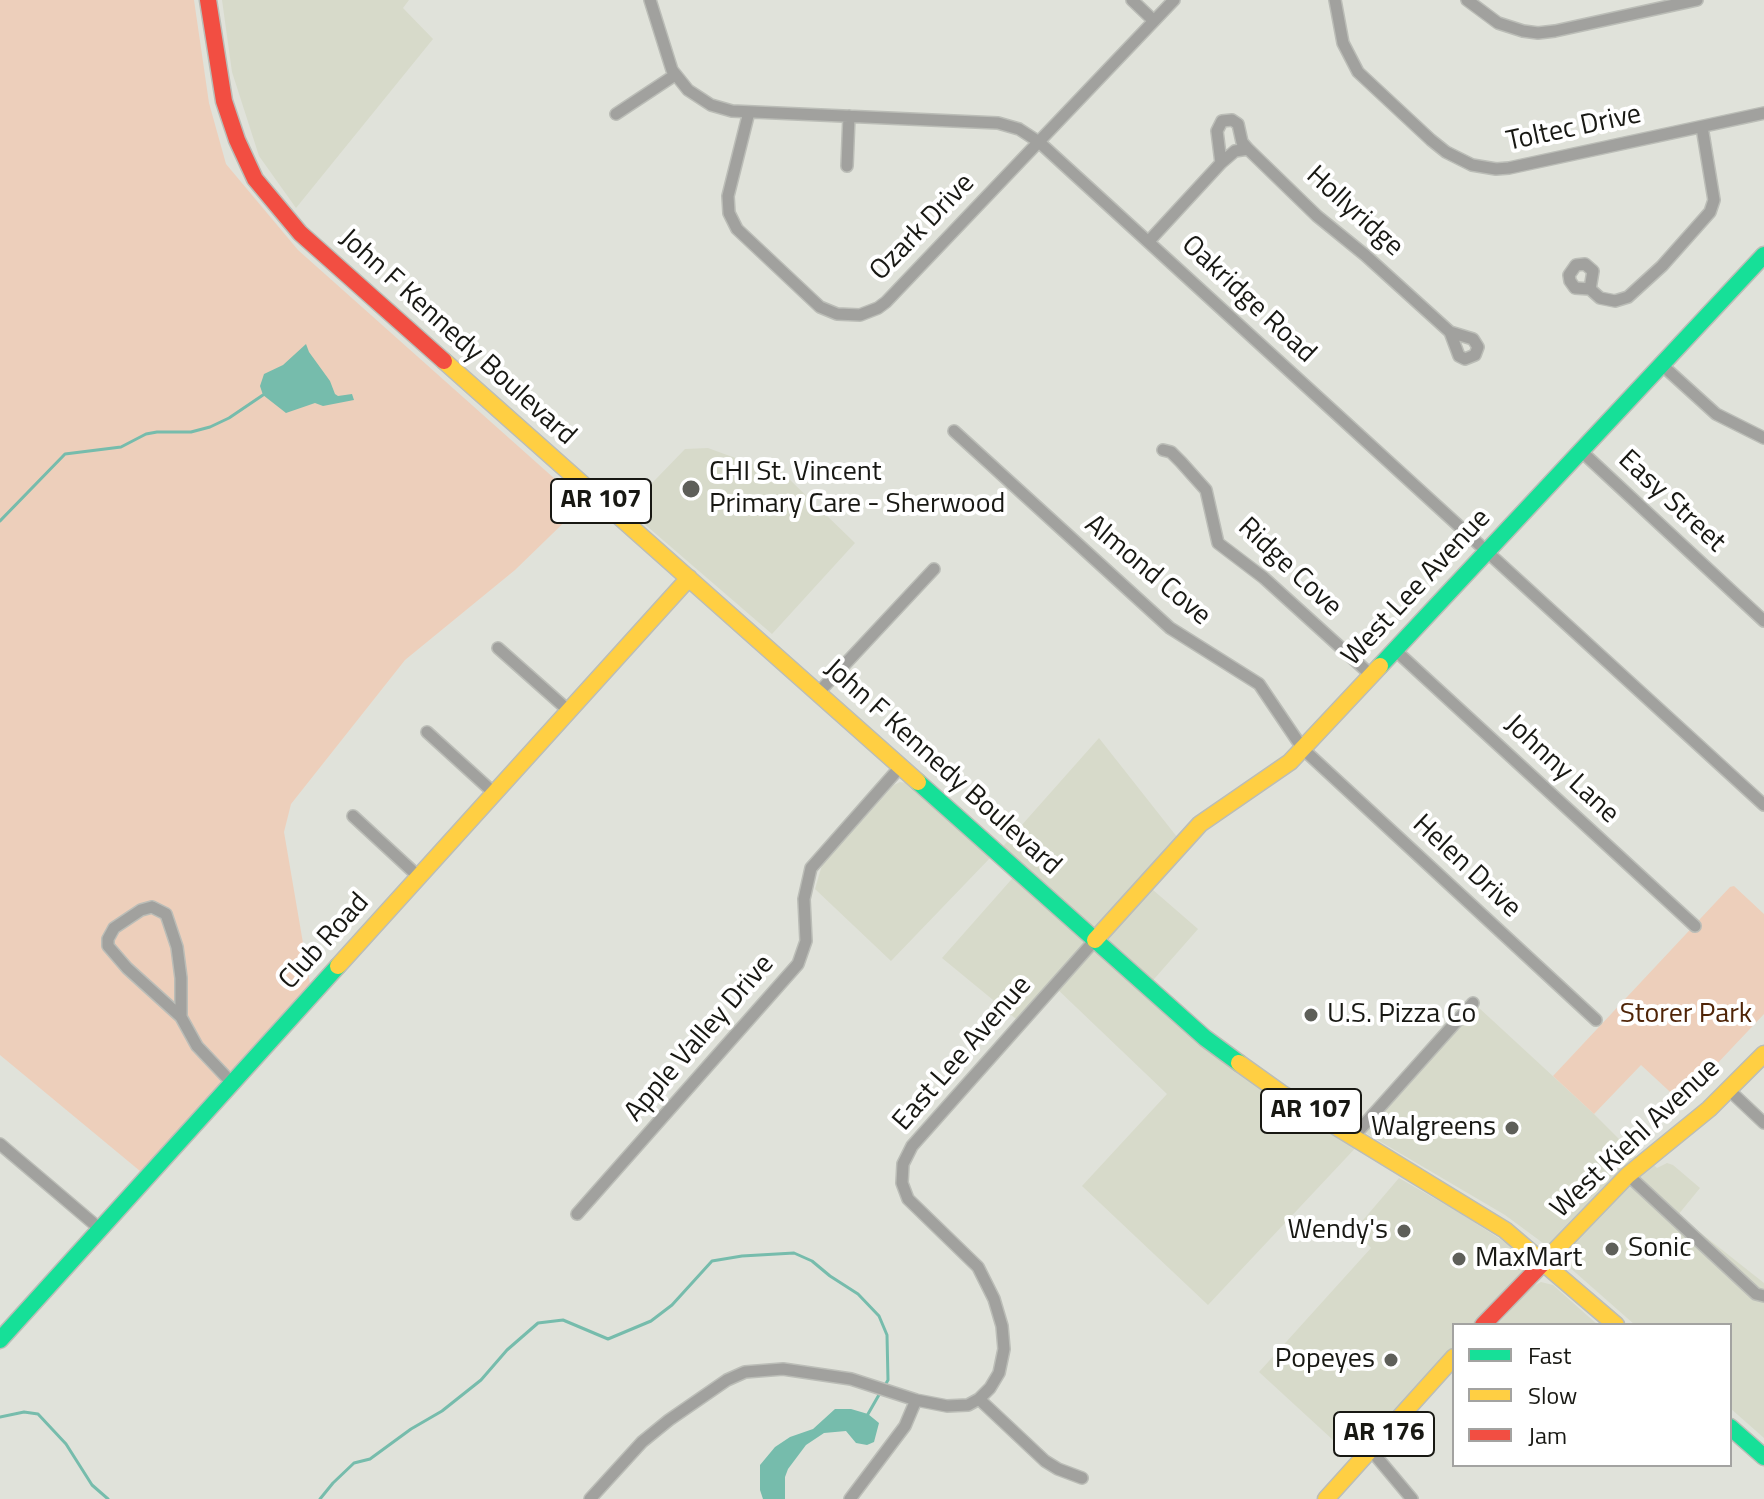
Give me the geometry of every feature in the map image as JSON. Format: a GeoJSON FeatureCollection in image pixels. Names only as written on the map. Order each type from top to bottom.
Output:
{"type":"FeatureCollection","features":[{"type":"Feature","properties":{"kind":"main road","name":"John F Kennedy Boulevard"},"geometry":{"type":"LineString","coordinates":[[208,0],[218,72],[229,121],[245,159],[269,197],[300,233],[1095,940]]}},
{"type":"Feature","properties":{"kind":"main road","name":"West Lee Avenue"},"geometry":{"type":"LineString","coordinates":[[1095,940],[1200,824],[1290,762],[1303,749],[1764,255]]}},
{"type":"Feature","properties":{"kind":"main road","name":"Club Road"},"geometry":{"type":"LineString","coordinates":[[4,1330],[100,1229],[689,578]]}},
{"type":"Feature","properties":{"kind":"main road","name":"AR 107"},"geometry":{"type":"LineString","coordinates":[[1095,940],[1232,1059],[1505,1230],[1614,1323]]}},
{"type":"Feature","properties":{"kind":"main road","name":"West Kiehl Avenue"},"geometry":{"type":"LineString","coordinates":[[1485,1323],[1628,1175],[1688,1127],[1764,1054]]}},
{"type":"Feature","properties":{"kind":"main road","name":"AR 176"},"geometry":{"type":"LineString","coordinates":[[1326,1499],[1452,1359]]}},
{"type":"Feature","properties":{"kind":"main road"},"geometry":{"type":"LineString","coordinates":[[1732,1429],[1764,1457]]}},
{"type":"Feature","properties":{"kind":"street","name":"Oakridge Road"},"geometry":{"type":"LineString","coordinates":[[650,0],[675,75],[688,90],[711,105],[732,111],[998,123],[1019,129],[1039,142],[1764,805]]}},
{"type":"Feature","properties":{"kind":"street"},"geometry":{"type":"LineString","coordinates":[[1132,0],[1154,21]]}},
{"type":"Feature","properties":{"kind":"street","name":"Ozark Drive"},"geometry":{"type":"LineString","coordinates":[[749,112],[728,196],[732,220],[741,236],[820,307],[845,316],[860,315],[886,302],[1174,0]]}},
{"type":"Feature","properties":{"kind":"street","name":"Toltec Drive"},"geometry":{"type":"LineString","coordinates":[[1335,0],[1343,43],[1358,72],[1439,146],[1472,165],[1509,168],[1764,113]]}},
{"type":"Feature","properties":{"kind":"street"},"geometry":{"type":"LineString","coordinates":[[1467,0],[1498,23],[1538,33],[1697,0]]}},
{"type":"Feature","properties":{"kind":"street"},"geometry":{"type":"LineString","coordinates":[[616,114],[675,75]]}},
{"type":"Feature","properties":{"kind":"street"},"geometry":{"type":"LineString","coordinates":[[847,166],[849,116]]}},
{"type":"Feature","properties":{"kind":"street","name":"Hollyridge"},"geometry":{"type":"LineString","coordinates":[[1221,163],[1217,131],[1222,121],[1232,120],[1238,124],[1242,142],[1248,149],[1317,216],[1450,332]]}},
{"type":"Feature","properties":{"kind":"street"},"geometry":{"type":"LineString","coordinates":[[1590,289],[1607,300],[1628,297],[1662,266],[1710,212],[1714,200],[1702,127]]}},
{"type":"Feature","properties":{"kind":"street"},"geometry":{"type":"LineString","coordinates":[[1149,241],[1221,163],[1235,151],[1248,149]]}},
{"type":"Feature","properties":{"kind":"street"},"geometry":{"type":"LineString","coordinates":[[1662,365],[1716,414],[1764,438]]}},
{"type":"Feature","properties":{"kind":"street","name":"Almond Cove"},"geometry":{"type":"LineString","coordinates":[[954,431],[1170,628],[1259,684],[1303,749]]}},
{"type":"Feature","properties":{"kind":"street","name":"Ridge Cove"},"geometry":{"type":"LineString","coordinates":[[1163,450],[1171,452],[1206,490],[1220,545],[1264,578],[1371,675]]}},
{"type":"Feature","properties":{"kind":"street","name":"Easy Street"},"geometry":{"type":"LineString","coordinates":[[1581,451],[1764,621]]}},
{"type":"Feature","properties":{"kind":"street"},"geometry":{"type":"LineString","coordinates":[[819,692],[934,569]]}},
{"type":"Feature","properties":{"kind":"street"},"geometry":{"type":"LineString","coordinates":[[498,648],[569,711]]}},
{"type":"Feature","properties":{"kind":"street","name":"Johnny Lane"},"geometry":{"type":"LineString","coordinates":[[1395,650],[1695,926]]}},
{"type":"Feature","properties":{"kind":"street"},"geometry":{"type":"LineString","coordinates":[[427,732],[494,793]]}},
{"type":"Feature","properties":{"kind":"street","name":"Helen Drive"},"geometry":{"type":"LineString","coordinates":[[1303,749],[1596,1020]]}},
{"type":"Feature","properties":{"kind":"street","name":"Apple Valley Drive"},"geometry":{"type":"LineString","coordinates":[[577,1214],[798,964],[806,941],[804,899],[811,868],[901,766]]}},
{"type":"Feature","properties":{"kind":"street"},"geometry":{"type":"LineString","coordinates":[[353,816],[419,877]]}},
{"type":"Feature","properties":{"kind":"street"},"geometry":{"type":"LineString","coordinates":[[181,1017],[179,960],[170,923],[162,910],[146,907],[114,928],[108,946],[127,968],[181,1017],[197,1046],[232,1083]]}},
{"type":"Feature","properties":{"kind":"street","name":"East Lee Avenue"},"geometry":{"type":"LineString","coordinates":[[979,1399],[995,1381],[1002,1360],[1004,1339],[999,1314],[988,1283],[978,1267],[908,1199],[902,1183],[903,1164],[912,1146],[1095,940]]}},
{"type":"Feature","properties":{"kind":"street"},"geometry":{"type":"LineString","coordinates":[[1353,1137],[1473,1003]]}},
{"type":"Feature","properties":{"kind":"street"},"geometry":{"type":"LineString","coordinates":[[1729,1090],[1764,1123]]}},
{"type":"Feature","properties":{"kind":"street"},"geometry":{"type":"LineString","coordinates":[[0,1144],[100,1229]]}},
{"type":"Feature","properties":{"kind":"street"},"geometry":{"type":"LineString","coordinates":[[1628,1175],[1756,1294],[1764,1296]]}},
{"type":"Feature","properties":{"kind":"street"},"geometry":{"type":"LineString","coordinates":[[590,1499],[642,1442],[727,1380],[745,1372],[783,1369],[873,1385],[916,1400],[959,1406],[979,1399],[1045,1461],[1082,1478]]}},
{"type":"Feature","properties":{"kind":"street"},"geometry":{"type":"LineString","coordinates":[[850,1499],[859,1483],[905,1426],[916,1400]]}},
{"type":"Feature","properties":{"kind":"street"},"geometry":{"type":"LineString","coordinates":[[1370,1449],[1412,1499]]}},
{"type":"Feature","properties":{"kind":"shaded area"},"geometry":{"type":"Polygon","coordinates":[[[222,0],[409,0],[403,8],[433,39],[296,208],[259,156],[232,72],[222,0]]]}},
{"type":"Feature","properties":{"kind":"shaded area"},"geometry":{"type":"Polygon","coordinates":[[[708,448],[787,477],[855,543],[772,634],[627,509],[685,449],[708,448]]]}},
{"type":"Feature","properties":{"kind":"shaded area"},"geometry":{"type":"Polygon","coordinates":[[[1099,738],[1181,842],[1145,883],[1198,929],[1148,986],[1361,1142],[1208,1305],[1082,1186],[1167,1094],[1054,986],[1021,1023],[942,958],[1018,872],[997,853],[1099,738]]]}},
{"type":"Feature","properties":{"kind":"shaded area"},"geometry":{"type":"Polygon","coordinates":[[[900,782],[906,783],[990,858],[891,961],[815,889],[822,865],[900,782]]]}},
{"type":"Feature","properties":{"kind":"shaded area"},"geometry":{"type":"Polygon","coordinates":[[[1478,1007],[1638,1158],[1547,1246],[1505,1215],[1364,1132],[1478,1007]]]}},
{"type":"Feature","properties":{"kind":"shaded area"},"geometry":{"type":"Polygon","coordinates":[[[1652,1163],[1657,1168],[1667,1163],[1673,1165],[1700,1188],[1678,1215],[1764,1283],[1764,1438],[1732,1410],[1732,1323],[1633,1323],[1568,1266],[1565,1252],[1652,1163]]]}},
{"type":"Feature","properties":{"kind":"shaded area"},"geometry":{"type":"Polygon","coordinates":[[[1399,1178],[1534,1261],[1480,1323],[1452,1323],[1452,1355],[1358,1463],[1259,1372],[1371,1248],[1356,1232],[1399,1178]]]}},
{"type":"Feature","properties":{"kind":"shaded area"},"geometry":{"type":"Polygon","coordinates":[[[1541,1282],[1553,1285],[1596,1323],[1499,1323],[1531,1287],[1541,1282]]]}},
{"type":"Feature","properties":{"kind":"green space"},"geometry":{"type":"Polygon","coordinates":[[[0,0],[194,0],[209,103],[226,164],[298,250],[583,504],[515,570],[405,660],[291,804],[284,832],[310,984],[262,1038],[232,1083],[140,1171],[0,1055],[0,0]]]}},
{"type":"Feature","properties":{"kind":"green space","name":"Storer Park"},"geometry":{"type":"Polygon","coordinates":[[[1734,886],[1764,914],[1764,1014],[1681,1102],[1641,1065],[1594,1114],[1553,1076],[1734,886]]]}},
{"type":"Feature","properties":{"kind":"water"},"geometry":{"type":"Polygon","coordinates":[[[306,344],[335,394],[352,394],[354,400],[323,406],[315,403],[286,413],[263,395],[260,386],[264,374],[283,365],[306,344]]]}},
{"type":"Feature","properties":{"kind":"water"},"geometry":{"type":"Polygon","coordinates":[[[835,1409],[868,1414],[879,1423],[874,1442],[867,1445],[856,1443],[846,1431],[824,1433],[806,1445],[788,1469],[785,1499],[763,1499],[760,1465],[775,1447],[790,1437],[813,1429],[835,1409]]]}},
{"type":"Feature","properties":{"kind":"waterway"},"geometry":{"type":"LineString","coordinates":[[0,521],[65,454],[121,447],[146,434],[191,432],[210,427],[263,395]]}},
{"type":"Feature","properties":{"kind":"waterway"},"geometry":{"type":"LineString","coordinates":[[320,1499],[354,1463],[370,1459],[442,1411],[481,1380],[507,1350],[538,1323],[563,1320],[608,1339],[651,1321],[672,1305],[712,1261],[794,1253],[812,1261],[858,1294],[879,1316],[887,1335],[888,1380],[884,1387]]}},
{"type":"Feature","properties":{"kind":"waterway"},"geometry":{"type":"LineString","coordinates":[[868,1414],[880,1393]]}},
{"type":"Feature","properties":{"kind":"waterway"},"geometry":{"type":"LineString","coordinates":[[0,1417],[24,1412],[38,1414],[66,1444],[92,1485],[108,1499]]}},
{"type":"Feature","properties":{"kind":"traffic: fast"},"geometry":{"type":"LineString","coordinates":[[1380,666],[1764,255]]}},
{"type":"Feature","properties":{"kind":"traffic: fast"},"geometry":{"type":"LineString","coordinates":[[918,782],[1205,1038],[1239,1063]]}},
{"type":"Feature","properties":{"kind":"traffic: fast"},"geometry":{"type":"LineString","coordinates":[[0,1340],[338,966]]}},
{"type":"Feature","properties":{"kind":"traffic: fast"},"geometry":{"type":"LineString","coordinates":[[1732,1429],[1764,1457]]}},
{"type":"Feature","properties":{"kind":"traffic: slow"},"geometry":{"type":"LineString","coordinates":[[444,361],[918,782]]}},
{"type":"Feature","properties":{"kind":"traffic: slow"},"geometry":{"type":"LineString","coordinates":[[338,966],[689,578]]}},
{"type":"Feature","properties":{"kind":"traffic: slow"},"geometry":{"type":"LineString","coordinates":[[1095,940],[1200,824],[1290,762],[1380,666]]}},
{"type":"Feature","properties":{"kind":"traffic: slow"},"geometry":{"type":"LineString","coordinates":[[1544,1262],[1628,1175],[1709,1109],[1764,1054]]}},
{"type":"Feature","properties":{"kind":"traffic: slow"},"geometry":{"type":"LineString","coordinates":[[1239,1063],[1281,1093],[1505,1230],[1614,1323]]}},
{"type":"Feature","properties":{"kind":"traffic: slow"},"geometry":{"type":"LineString","coordinates":[[1326,1499],[1452,1359]]}},
{"type":"Feature","properties":{"kind":"traffic: jam"},"geometry":{"type":"LineString","coordinates":[[208,0],[224,101],[255,179],[300,233],[444,361]]}},
{"type":"Feature","properties":{"kind":"traffic: jam"},"geometry":{"type":"LineString","coordinates":[[1485,1323],[1544,1262]]}},
{"type":"Feature","properties":{"kind":"place","name":"CHI St. Vincent Primary Care - Sherwood"},"geometry":{"type":"Point","coordinates":[691,489]}},
{"type":"Feature","properties":{"kind":"place","name":"U.S. Pizza Co"},"geometry":{"type":"Point","coordinates":[1311,1015]}},
{"type":"Feature","properties":{"kind":"place","name":"Walgreens"},"geometry":{"type":"Point","coordinates":[1512,1128]}},
{"type":"Feature","properties":{"kind":"place","name":"Wendy's"},"geometry":{"type":"Point","coordinates":[1404,1231]}},
{"type":"Feature","properties":{"kind":"place","name":"Sonic"},"geometry":{"type":"Point","coordinates":[1612,1249]}},
{"type":"Feature","properties":{"kind":"place","name":"MaxMart"},"geometry":{"type":"Point","coordinates":[1459,1259]}},
{"type":"Feature","properties":{"kind":"place","name":"Popeyes"},"geometry":{"type":"Point","coordinates":[1391,1360]}}]}
